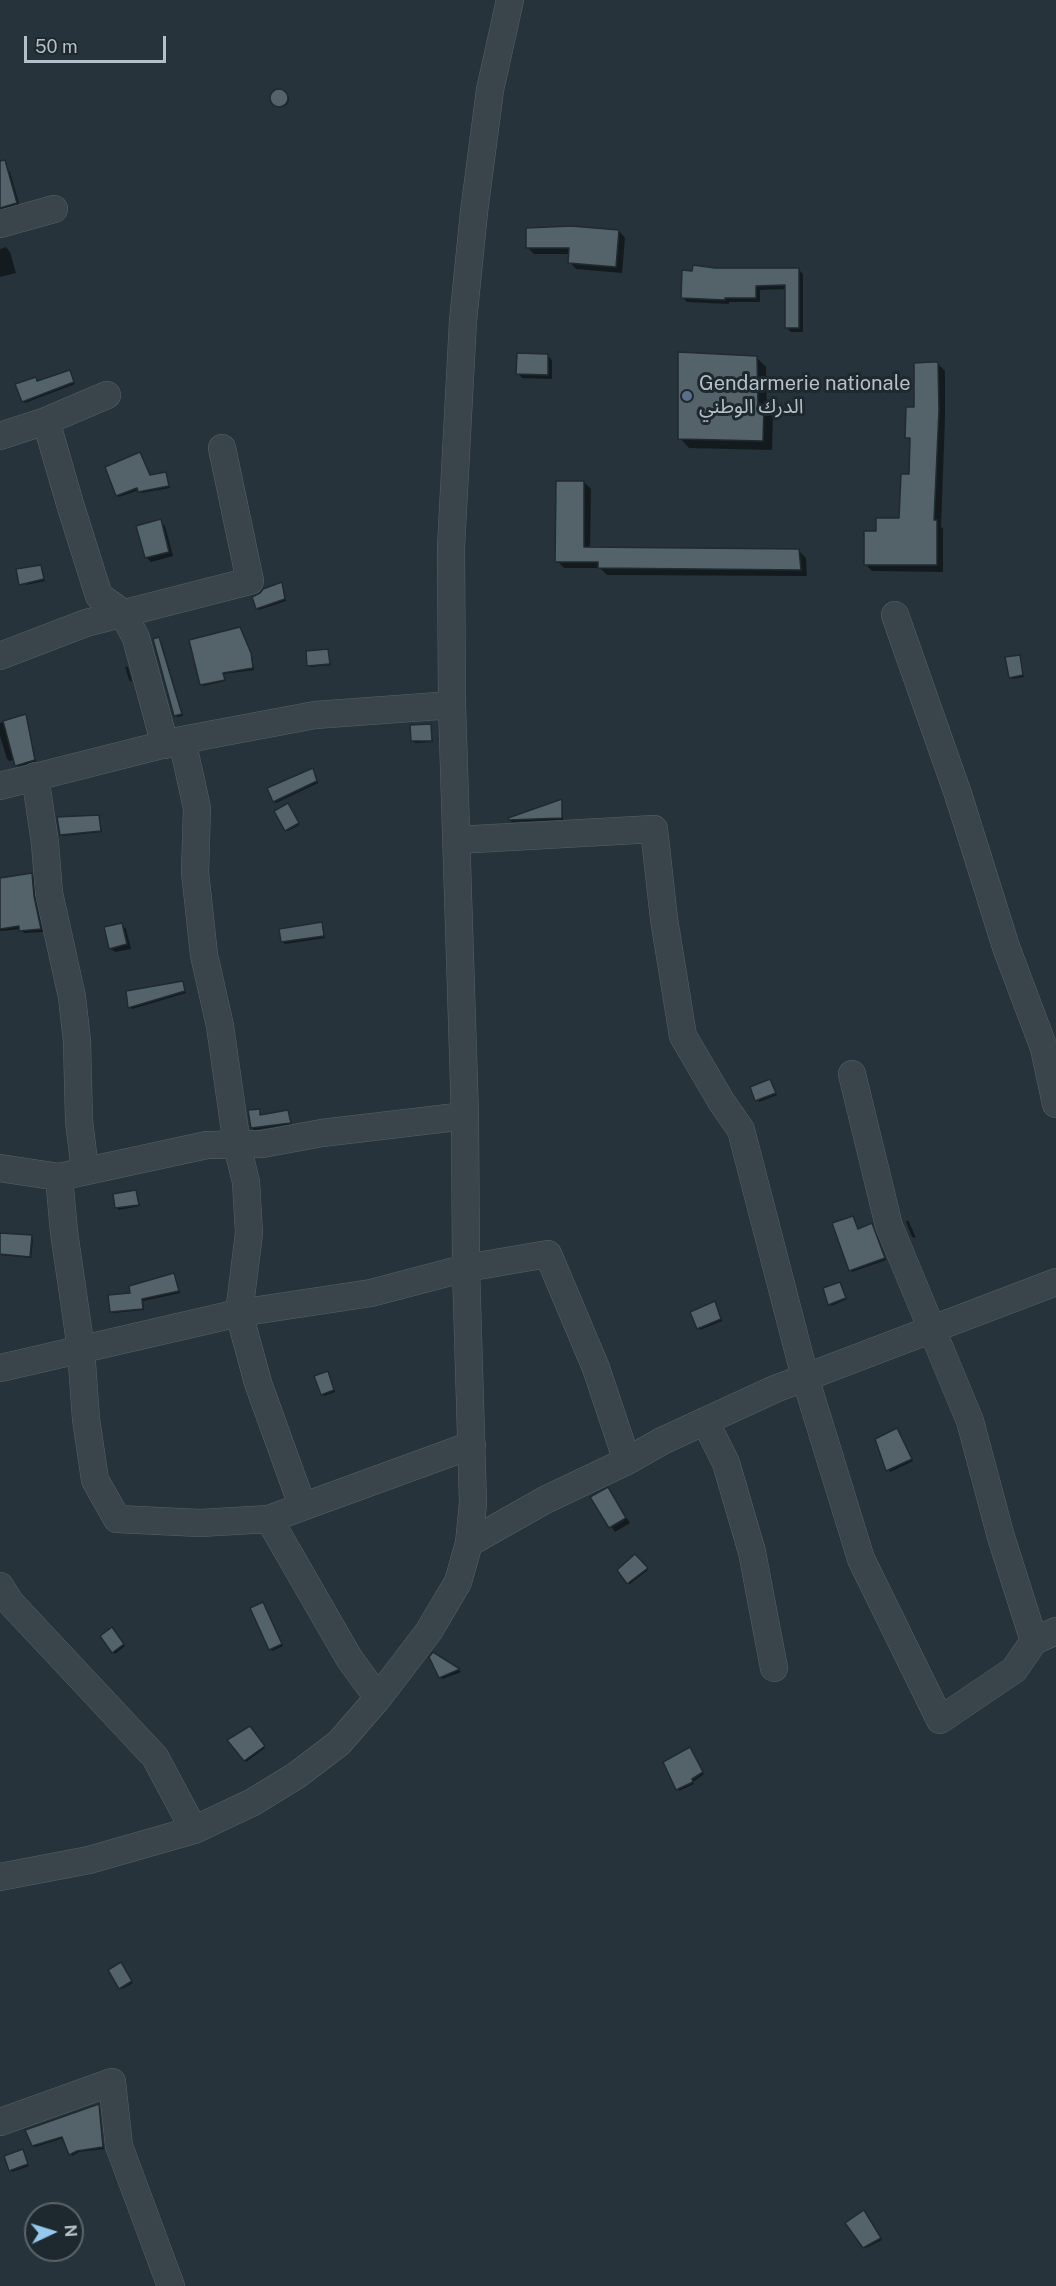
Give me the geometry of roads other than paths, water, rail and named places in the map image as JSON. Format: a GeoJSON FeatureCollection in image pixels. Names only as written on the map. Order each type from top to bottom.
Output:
{"type":"FeatureCollection","features":[{"type":"Feature","properties":{"kind":"street"},"geometry":{"type":"LineString","coordinates":[[0,1877],[88,1860],[194,1830],[253,1802],[297,1775],[339,1743],[378,1698],[429,1631],[458,1582],[469,1543],[473,1503],[472,1445],[466,1268],[465,1116],[452,705],[451,547],[463,321],[490,90],[510,0]]}},
{"type":"Feature","properties":{"kind":"street"},"geometry":{"type":"LineString","coordinates":[[0,224],[54,209]]}},
{"type":"Feature","properties":{"kind":"street"},"geometry":{"type":"LineString","coordinates":[[0,436],[46,421],[107,394]]}},
{"type":"Feature","properties":{"kind":"street"},"geometry":{"type":"LineString","coordinates":[[46,421],[69,504],[99,596],[123,613],[136,638],[197,808],[195,872],[204,955],[220,1026],[237,1145],[246,1182],[249,1233],[239,1313],[258,1383],[302,1505]]}},
{"type":"Feature","properties":{"kind":"street"},"geometry":{"type":"LineString","coordinates":[[0,656],[86,623],[250,581],[222,448]]}},
{"type":"Feature","properties":{"kind":"street"},"geometry":{"type":"LineString","coordinates":[[895,615],[958,794],[1006,947],[1044,1048],[1056,1104]]}},
{"type":"Feature","properties":{"kind":"street"},"geometry":{"type":"LineString","coordinates":[[0,786],[173,742],[315,715],[452,705]]}},
{"type":"Feature","properties":{"kind":"street"},"geometry":{"type":"LineString","coordinates":[[35,776],[45,843],[49,893],[72,997],[77,1041],[79,1121],[85,1170]]}},
{"type":"Feature","properties":{"kind":"street"},"geometry":{"type":"LineString","coordinates":[[456,840],[654,829],[664,919],[683,1036],[741,1130],[805,1377],[861,1559],[940,1720],[1014,1671],[1045,1636],[1001,1537],[970,1421],[889,1226],[852,1074]]}},
{"type":"Feature","properties":{"kind":"street"},"geometry":{"type":"LineString","coordinates":[[0,1168],[59,1177],[207,1145],[262,1144],[322,1133],[465,1116]]}},
{"type":"Feature","properties":{"kind":"street"},"geometry":{"type":"LineString","coordinates":[[59,1177],[95,1480],[117,1519],[200,1523],[269,1519],[302,1505],[472,1445]]}},
{"type":"Feature","properties":{"kind":"street"},"geometry":{"type":"LineString","coordinates":[[0,1368],[239,1313],[371,1293],[466,1268],[548,1254],[596,1368],[627,1461]]}},
{"type":"Feature","properties":{"kind":"street"},"geometry":{"type":"LineString","coordinates":[[469,1543],[546,1500],[705,1421],[805,1377],[1056,1282]]}},
{"type":"Feature","properties":{"kind":"street"},"geometry":{"type":"LineString","coordinates":[[705,1421],[726,1464],[752,1552],[774,1668]]}},
{"type":"Feature","properties":{"kind":"street"},"geometry":{"type":"LineString","coordinates":[[269,1519],[349,1658],[378,1698]]}},
{"type":"Feature","properties":{"kind":"street"},"geometry":{"type":"LineString","coordinates":[[0,1586],[10,1602],[155,1756],[194,1830]]}},
{"type":"Feature","properties":{"kind":"street"},"geometry":{"type":"LineString","coordinates":[[0,2122],[112,2082],[119,2146],[171,2286]]}},
{"type":"Feature","properties":{"kind":"place","name":"Gendarmerie nationale الدرك الوطني"},"geometry":{"type":"Point","coordinates":[687,396]}}]}
